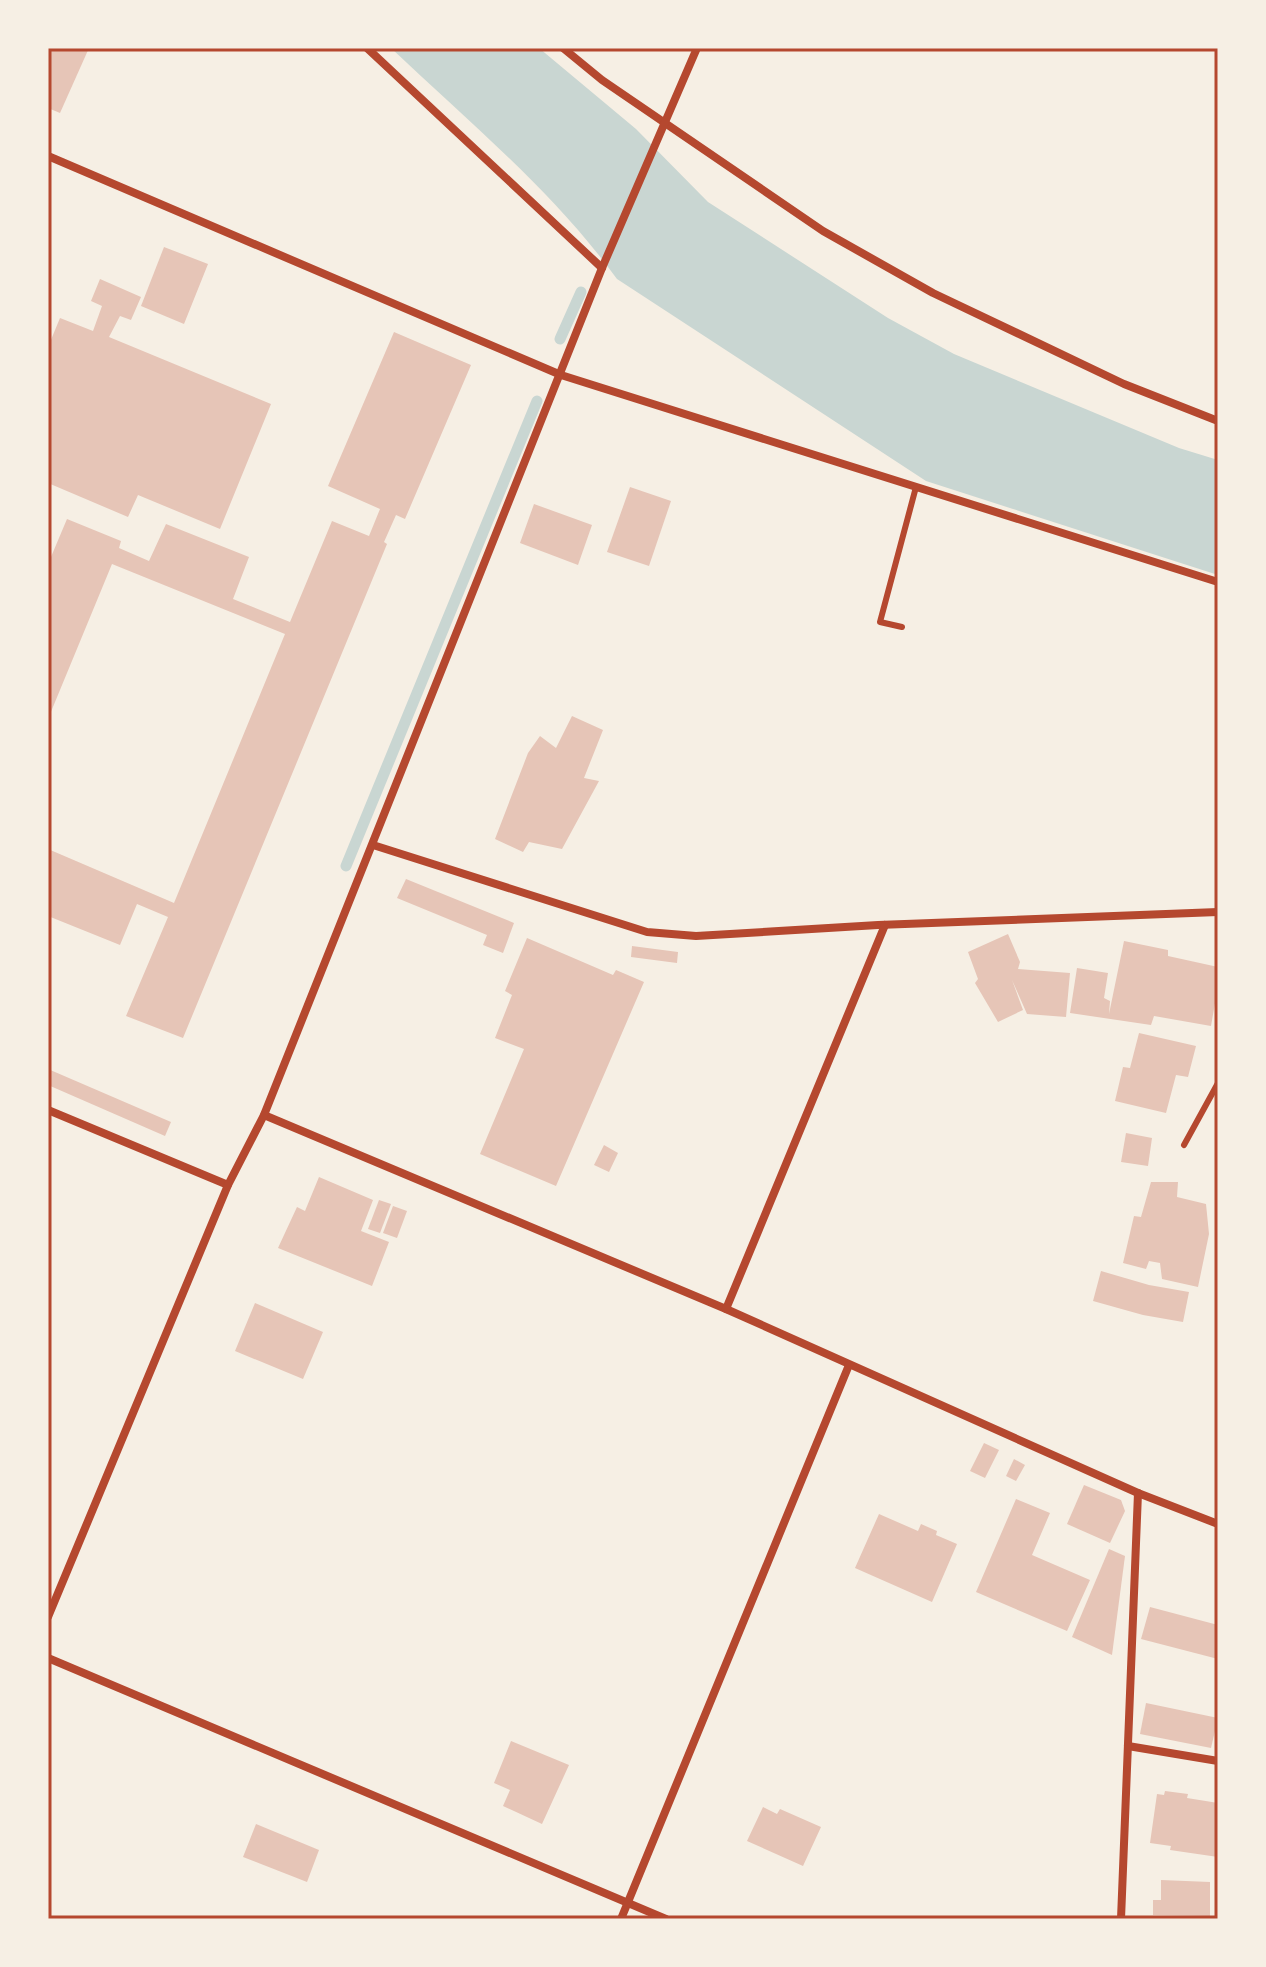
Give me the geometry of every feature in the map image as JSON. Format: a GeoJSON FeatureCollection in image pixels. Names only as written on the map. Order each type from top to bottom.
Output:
{"type":"FeatureCollection","features":[{"type":"Feature","properties":{"kind":"street"},"geometry":{"type":"LineString","coordinates":[[367,48],[602,268]]}},
{"type":"Feature","properties":{"kind":"street"},"geometry":{"type":"LineString","coordinates":[[563,48],[602,80],[823,231],[933,293],[1124,384],[1218,421]]}},
{"type":"Feature","properties":{"kind":"street"},"geometry":{"type":"LineString","coordinates":[[48,1617],[228,1185],[264,1115],[602,268],[697,48]]}},
{"type":"Feature","properties":{"kind":"street"},"geometry":{"type":"LineString","coordinates":[[48,156],[561,375],[1218,582]]}},
{"type":"Feature","properties":{"kind":"street"},"geometry":{"type":"LineString","coordinates":[[373,845],[647,932],[696,936],[1218,912]]}},
{"type":"Feature","properties":{"kind":"street"},"geometry":{"type":"LineString","coordinates":[[726,1309],[885,925]]}},
{"type":"Feature","properties":{"kind":"street"},"geometry":{"type":"LineString","coordinates":[[48,1110],[228,1185]]}},
{"type":"Feature","properties":{"kind":"street"},"geometry":{"type":"LineString","coordinates":[[264,1115],[726,1309],[1138,1493],[1218,1524]]}},
{"type":"Feature","properties":{"kind":"street"},"geometry":{"type":"LineString","coordinates":[[621,1919],[849,1365]]}},
{"type":"Feature","properties":{"kind":"street"},"geometry":{"type":"LineString","coordinates":[[1121,1919],[1138,1493]]}},
{"type":"Feature","properties":{"kind":"street"},"geometry":{"type":"LineString","coordinates":[[48,1658],[666,1919]]}},
{"type":"Feature","properties":{"kind":"street"},"geometry":{"type":"LineString","coordinates":[[1128,1746],[1218,1761]]}},
{"type":"Feature","properties":{"kind":"lane"},"geometry":{"type":"LineString","coordinates":[[902,627],[880,622],[916,487]]}},
{"type":"Feature","properties":{"kind":"lane"},"geometry":{"type":"LineString","coordinates":[[1184,1145],[1218,1083]]}},
{"type":"Feature","properties":{"kind":"shaded area"},"geometry":{"type":"Polygon","coordinates":[[[391,48],[539,48],[636,129],[708,202],[888,318],[954,354],[1179,448],[1218,460],[1218,575],[926,481],[617,279],[538,187],[391,48]]]}},
{"type":"Feature","properties":{"kind":"building"},"geometry":{"type":"Polygon","coordinates":[[[48,48],[89,48],[60,113],[48,108],[48,48]]]}},
{"type":"Feature","properties":{"kind":"building"},"geometry":{"type":"Polygon","coordinates":[[[164,247],[208,264],[184,324],[141,306],[164,247]]]}},
{"type":"Feature","properties":{"kind":"building"},"geometry":{"type":"Polygon","coordinates":[[[100,279],[141,297],[131,320],[120,316],[109,337],[271,404],[220,529],[138,495],[128,517],[48,483],[48,347],[60,318],[93,331],[102,306],[91,301],[100,279]]]}},
{"type":"Feature","properties":{"kind":"building"},"geometry":{"type":"Polygon","coordinates":[[[394,332],[471,365],[405,519],[396,515],[384,542],[387,544],[183,1038],[126,1016],[168,917],[137,904],[120,945],[48,916],[48,849],[174,903],[285,634],[112,564],[48,719],[48,564],[67,519],[121,541],[119,548],[149,561],[166,524],[249,557],[233,599],[290,622],[332,521],[369,536],[380,509],[328,486],[394,332]]]}},
{"type":"Feature","properties":{"kind":"building"},"geometry":{"type":"Polygon","coordinates":[[[630,487],[671,501],[649,566],[607,552],[630,487]]]}},
{"type":"Feature","properties":{"kind":"building"},"geometry":{"type":"Polygon","coordinates":[[[534,504],[592,525],[578,565],[520,543],[534,504]]]}},
{"type":"Feature","properties":{"kind":"building"},"geometry":{"type":"Polygon","coordinates":[[[572,716],[603,730],[584,778],[599,781],[562,849],[529,842],[523,852],[495,839],[528,753],[540,736],[556,748],[572,716]]]}},
{"type":"Feature","properties":{"kind":"building"},"geometry":{"type":"Polygon","coordinates":[[[406,879],[514,923],[503,953],[483,945],[487,935],[397,898],[406,879]]]}},
{"type":"Feature","properties":{"kind":"building"},"geometry":{"type":"Polygon","coordinates":[[[1008,934],[1020,962],[1018,969],[1070,973],[1066,1017],[1027,1014],[1012,980],[1023,1010],[998,1022],[975,983],[978,979],[968,952],[1008,934]]]}},
{"type":"Feature","properties":{"kind":"building"},"geometry":{"type":"Polygon","coordinates":[[[527,938],[613,975],[616,970],[644,982],[556,1186],[480,1154],[524,1049],[495,1038],[512,995],[505,991],[527,938]]]}},
{"type":"Feature","properties":{"kind":"building"},"geometry":{"type":"Polygon","coordinates":[[[1124,941],[1168,950],[1168,956],[1218,967],[1211,1026],[1154,1016],[1151,1025],[1070,1013],[1077,968],[1108,973],[1104,998],[1110,1001],[1109,1014],[1124,941]]]}},
{"type":"Feature","properties":{"kind":"building"},"geometry":{"type":"Polygon","coordinates":[[[632,946],[678,952],[677,963],[631,957],[632,946]]]}},
{"type":"Feature","properties":{"kind":"building"},"geometry":{"type":"Polygon","coordinates":[[[1139,1033],[1196,1046],[1188,1077],[1176,1075],[1166,1113],[1115,1101],[1123,1067],[1130,1068],[1139,1033]]]}},
{"type":"Feature","properties":{"kind":"building"},"geometry":{"type":"Polygon","coordinates":[[[48,1069],[171,1122],[165,1136],[48,1085],[48,1069]]]}},
{"type":"Feature","properties":{"kind":"building"},"geometry":{"type":"Polygon","coordinates":[[[1126,1133],[1152,1138],[1148,1166],[1121,1162],[1126,1133]]]}},
{"type":"Feature","properties":{"kind":"building"},"geometry":{"type":"Polygon","coordinates":[[[604,1145],[618,1153],[609,1172],[594,1165],[604,1145]]]}},
{"type":"Feature","properties":{"kind":"building"},"geometry":{"type":"Polygon","coordinates":[[[319,1177],[373,1200],[361,1231],[389,1242],[372,1286],[278,1248],[297,1207],[305,1211],[319,1177]]]}},
{"type":"Feature","properties":{"kind":"building"},"geometry":{"type":"Polygon","coordinates":[[[1151,1182],[1178,1182],[1177,1197],[1206,1204],[1209,1234],[1198,1287],[1162,1279],[1160,1263],[1149,1261],[1146,1269],[1123,1263],[1134,1216],[1141,1217],[1151,1182]]]}},
{"type":"Feature","properties":{"kind":"building"},"geometry":{"type":"Polygon","coordinates":[[[379,1200],[391,1204],[380,1233],[368,1229],[379,1200]]]}},
{"type":"Feature","properties":{"kind":"building"},"geometry":{"type":"Polygon","coordinates":[[[393,1206],[407,1211],[397,1238],[383,1233],[393,1206]]]}},
{"type":"Feature","properties":{"kind":"building"},"geometry":{"type":"Polygon","coordinates":[[[1101,1271],[1149,1285],[1189,1292],[1183,1322],[1093,1301],[1101,1271]]]}},
{"type":"Feature","properties":{"kind":"building"},"geometry":{"type":"Polygon","coordinates":[[[255,1303],[323,1332],[303,1379],[235,1351],[255,1303]]]}},
{"type":"Feature","properties":{"kind":"building"},"geometry":{"type":"Polygon","coordinates":[[[984,1443],[999,1450],[985,1478],[970,1471],[984,1443]]]}},
{"type":"Feature","properties":{"kind":"building"},"geometry":{"type":"Polygon","coordinates":[[[1014,1459],[1025,1465],[1016,1481],[1006,1476],[1014,1459]]]}},
{"type":"Feature","properties":{"kind":"building"},"geometry":{"type":"Polygon","coordinates":[[[1084,1485],[1121,1500],[1125,1511],[1110,1543],[1067,1524],[1084,1485]]]}},
{"type":"Feature","properties":{"kind":"building"},"geometry":{"type":"Polygon","coordinates":[[[1016,1499],[1050,1513],[1032,1555],[1090,1580],[1067,1631],[976,1592],[1016,1499]]]}},
{"type":"Feature","properties":{"kind":"building"},"geometry":{"type":"Polygon","coordinates":[[[879,1514],[918,1531],[921,1524],[957,1544],[932,1602],[855,1568],[879,1514]]]}},
{"type":"Feature","properties":{"kind":"building"},"geometry":{"type":"Polygon","coordinates":[[[1109,1549],[1125,1556],[1112,1655],[1072,1637],[1109,1549]]]}},
{"type":"Feature","properties":{"kind":"building"},"geometry":{"type":"Polygon","coordinates":[[[1150,1607],[1218,1625],[1218,1659],[1141,1639],[1150,1607]]]}},
{"type":"Feature","properties":{"kind":"building"},"geometry":{"type":"Polygon","coordinates":[[[1146,1703],[1218,1718],[1211,1748],[1140,1734],[1146,1703]]]}},
{"type":"Feature","properties":{"kind":"building"},"geometry":{"type":"Polygon","coordinates":[[[511,1741],[569,1765],[542,1824],[503,1806],[510,1790],[494,1783],[511,1741]]]}},
{"type":"Feature","properties":{"kind":"building"},"geometry":{"type":"Polygon","coordinates":[[[1165,1791],[1218,1803],[1218,1857],[1170,1850],[1171,1846],[1150,1843],[1157,1794],[1164,1795],[1165,1791]]]}},
{"type":"Feature","properties":{"kind":"building"},"geometry":{"type":"Polygon","coordinates":[[[763,1807],[777,1814],[780,1809],[821,1827],[803,1866],[747,1841],[763,1807]]]}},
{"type":"Feature","properties":{"kind":"building"},"geometry":{"type":"Polygon","coordinates":[[[256,1824],[319,1850],[307,1882],[243,1857],[256,1824]]]}},
{"type":"Feature","properties":{"kind":"building"},"geometry":{"type":"Polygon","coordinates":[[[1161,1880],[1210,1882],[1210,1916],[1153,1915],[1153,1900],[1161,1900],[1161,1880]]]}},
{"type":"Feature","properties":{"kind":"waterway"},"geometry":{"type":"LineString","coordinates":[[560,339],[581,292]]}},
{"type":"Feature","properties":{"kind":"waterway"},"geometry":{"type":"LineString","coordinates":[[346,866],[537,401]]}}]}
